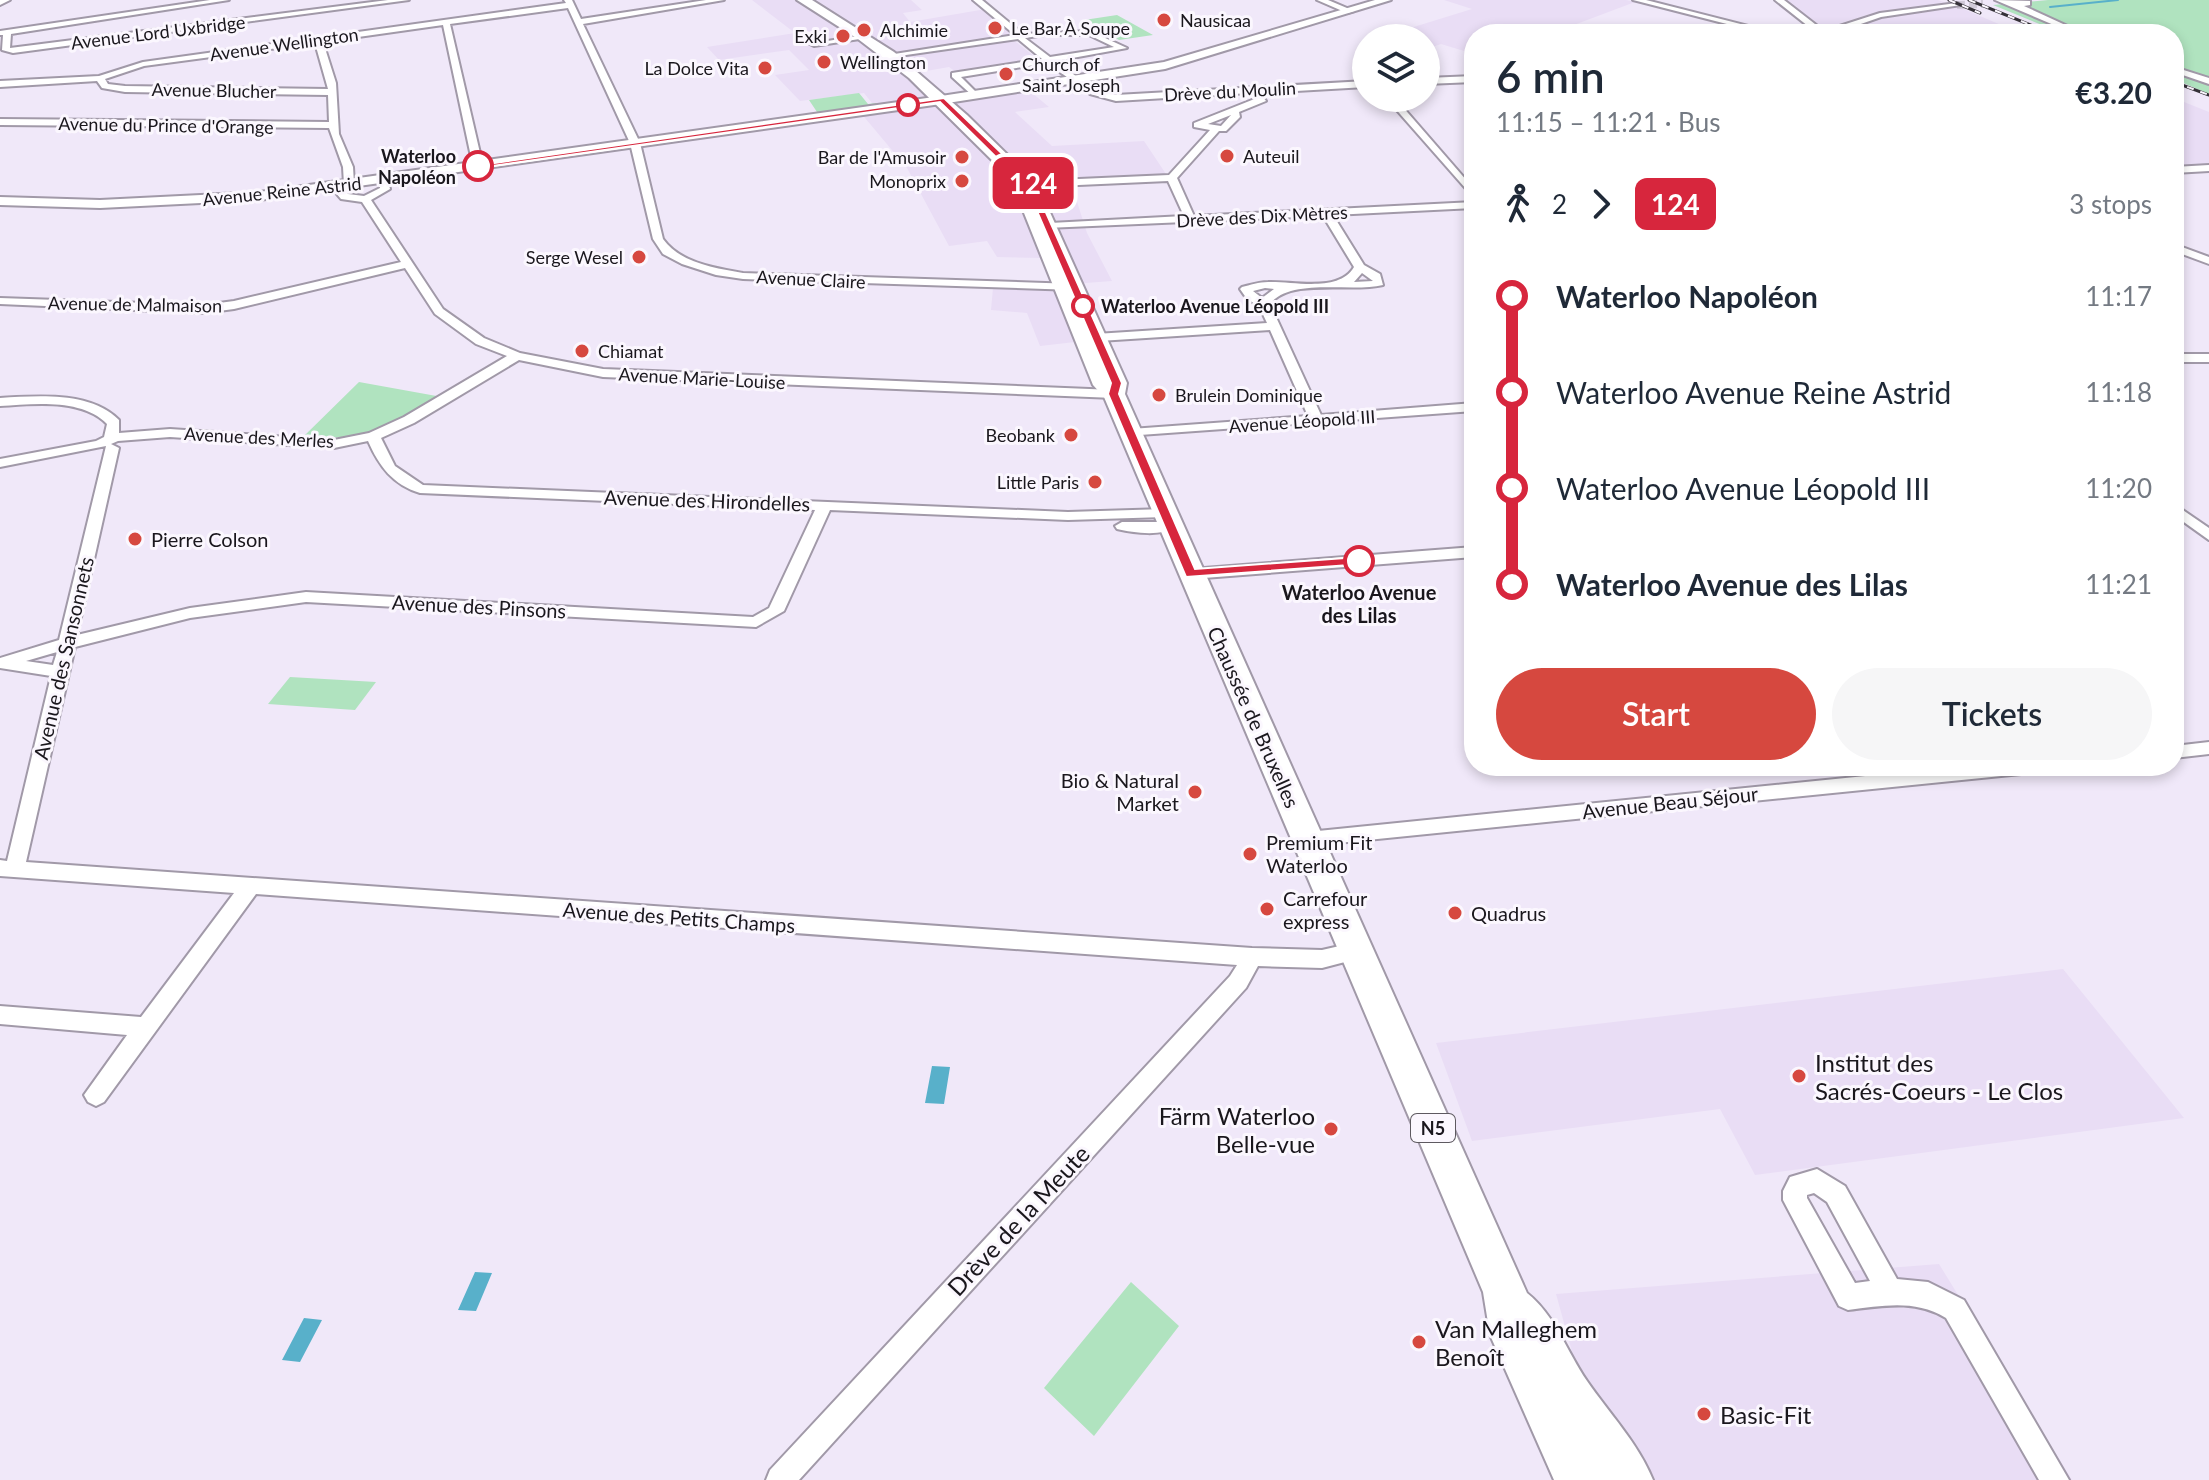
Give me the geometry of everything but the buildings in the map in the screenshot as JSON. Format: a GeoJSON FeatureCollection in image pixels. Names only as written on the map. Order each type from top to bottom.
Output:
{"type":"FeatureCollection","features":[{"type":"Feature","properties":{"kind":"main road","name":"Chaussée de Bruxelles"},"geometry":{"type":"LineString","coordinates":[[803,0],[912,64],[941,100],[1011,167],[1025,185],[1090,338],[1116,383],[1114,394],[1509,1304],[1512,1335],[1578,1480]]}},
{"type":"Feature","properties":{"kind":"main road","name":"Chaussée de Bruxelles"},"geometry":{"type":"LineString","coordinates":[[1025,185],[1025,196],[1045,230]]}},
{"type":"Feature","properties":{"kind":"main road","name":"Chaussée de Bruxelles"},"geometry":{"type":"LineString","coordinates":[[1509,1304],[1530,1327],[1569,1395],[1629,1480]]}},
{"type":"Feature","properties":{"kind":"street"},"geometry":{"type":"LineString","coordinates":[[3,32],[225,0]]}},
{"type":"Feature","properties":{"kind":"street","name":"Avenue Lord Uxbridge"},"geometry":{"type":"LineString","coordinates":[[3,32],[6,50],[405,0]]}},
{"type":"Feature","properties":{"kind":"street"},"geometry":{"type":"LineString","coordinates":[[579,22],[720,0]]}},
{"type":"Feature","properties":{"kind":"street"},"geometry":{"type":"LineString","coordinates":[[977,0],[1019,34],[1022,40],[1074,79]]}},
{"type":"Feature","properties":{"kind":"street"},"geometry":{"type":"LineString","coordinates":[[1321,0],[1350,11]]}},
{"type":"Feature","properties":{"kind":"street","name":"Avenue Reine Astrid"},"geometry":{"type":"LineString","coordinates":[[0,201],[177,202],[342,185],[941,100],[1165,65],[1386,0]]}},
{"type":"Feature","properties":{"kind":"street"},"geometry":{"type":"LineString","coordinates":[[1637,0],[1735,24]]}},
{"type":"Feature","properties":{"kind":"street"},"geometry":{"type":"LineString","coordinates":[[1779,0],[1810,24]]}},
{"type":"Feature","properties":{"kind":"street"},"geometry":{"type":"LineString","coordinates":[[1995,1],[2016,3],[2060,24]]}},
{"type":"Feature","properties":{"kind":"street","name":"Avenue Claire"},"geometry":{"type":"LineString","coordinates":[[569,2],[635,143],[658,239],[667,252],[716,272],[803,280],[1069,288]]}},
{"type":"Feature","properties":{"kind":"street","name":"Avenue Wellington"},"geometry":{"type":"LineString","coordinates":[[0,84],[100,78],[143,64],[569,2]]}},
{"type":"Feature","properties":{"kind":"street"},"geometry":{"type":"LineString","coordinates":[[99,18],[117,5]]}},
{"type":"Feature","properties":{"kind":"street"},"geometry":{"type":"LineString","coordinates":[[1853,24],[1880,15],[1957,5]]}},
{"type":"Feature","properties":{"kind":"street"},"geometry":{"type":"LineString","coordinates":[[446,21],[478,166]]}},
{"type":"Feature","properties":{"kind":"street"},"geometry":{"type":"LineString","coordinates":[[892,55],[1019,34],[1090,33],[1123,48],[955,75],[974,94]]}},
{"type":"Feature","properties":{"kind":"street"},"geometry":{"type":"LineString","coordinates":[[821,46],[814,44],[866,36]]}},
{"type":"Feature","properties":{"kind":"street"},"geometry":{"type":"LineString","coordinates":[[318,39],[333,92],[332,125],[348,167],[339,194],[348,199],[365,199],[385,189],[384,179]]}},
{"type":"Feature","properties":{"kind":"street"},"geometry":{"type":"LineString","coordinates":[[960,56],[957,53],[992,40]]}},
{"type":"Feature","properties":{"kind":"street"},"geometry":{"type":"LineString","coordinates":[[2184,72],[2209,81]]}},
{"type":"Feature","properties":{"kind":"street","name":"Avenue Blucher"},"geometry":{"type":"LineString","coordinates":[[100,78],[105,86],[125,89],[333,92]]}},
{"type":"Feature","properties":{"kind":"street"},"geometry":{"type":"LineString","coordinates":[[1440,80],[1464,79]]}},
{"type":"Feature","properties":{"kind":"street","name":"Drève du Moulin"},"geometry":{"type":"LineString","coordinates":[[1094,94],[1116,98],[1352,85]]}},
{"type":"Feature","properties":{"kind":"street"},"geometry":{"type":"LineString","coordinates":[[1233,111],[1237,115],[1226,128],[1215,130],[1197,125],[1263,99],[1251,90]]}},
{"type":"Feature","properties":{"kind":"street"},"geometry":{"type":"LineString","coordinates":[[1402,112],[1464,183]]}},
{"type":"Feature","properties":{"kind":"street","name":"Avenue du Prince d'Orange"},"geometry":{"type":"LineString","coordinates":[[0,122],[332,125]]}},
{"type":"Feature","properties":{"kind":"street"},"geometry":{"type":"LineString","coordinates":[[1025,185],[1172,178],[1215,130]]}},
{"type":"Feature","properties":{"kind":"street"},"geometry":{"type":"LineString","coordinates":[[2184,169],[2209,168]]}},
{"type":"Feature","properties":{"kind":"street"},"geometry":{"type":"LineString","coordinates":[[1172,178],[1190,219]]}},
{"type":"Feature","properties":{"kind":"street","name":"Avenue Marie-Louise"},"geometry":{"type":"LineString","coordinates":[[365,199],[439,311],[480,341],[517,356],[603,373],[1114,394]]}},
{"type":"Feature","properties":{"kind":"street","name":"Drève des Dix Mètres"},"geometry":{"type":"LineString","coordinates":[[1045,230],[1190,219],[1464,206]]}},
{"type":"Feature","properties":{"kind":"street"},"geometry":{"type":"LineString","coordinates":[[1327,213],[1360,267],[1376,276],[1379,283],[1367,286],[1337,283]]}},
{"type":"Feature","properties":{"kind":"street"},"geometry":{"type":"LineString","coordinates":[[2184,251],[2209,261]]}},
{"type":"Feature","properties":{"kind":"street","name":"Avenue de Malmaison"},"geometry":{"type":"LineString","coordinates":[[0,301],[204,309],[234,305],[409,264]]}},
{"type":"Feature","properties":{"kind":"street"},"geometry":{"type":"LineString","coordinates":[[1317,420],[1264,304],[1251,297],[1246,289],[1265,285],[1294,287],[1337,283],[1355,278],[1360,267]]}},
{"type":"Feature","properties":{"kind":"street"},"geometry":{"type":"LineString","coordinates":[[1264,304],[1271,293],[1294,287]]}},
{"type":"Feature","properties":{"kind":"street"},"geometry":{"type":"LineString","coordinates":[[1090,338],[1273,326]]}},
{"type":"Feature","properties":{"kind":"street","name":"Avenue des Merles"},"geometry":{"type":"LineString","coordinates":[[0,463],[170,433],[334,444],[373,436],[409,420],[517,356]]}},
{"type":"Feature","properties":{"kind":"street"},"geometry":{"type":"LineString","coordinates":[[2184,358],[2209,358]]}},
{"type":"Feature","properties":{"kind":"street"},"geometry":{"type":"LineString","coordinates":[[0,402],[66,403],[98,410],[114,423],[112,442]]}},
{"type":"Feature","properties":{"kind":"street","name":"Avenue Léopold III"},"geometry":{"type":"LineString","coordinates":[[1131,433],[1464,408]]}},
{"type":"Feature","properties":{"kind":"street","name":"Avenue des Hirondelles"},"geometry":{"type":"LineString","coordinates":[[373,436],[385,463],[396,478],[420,489],[1068,516],[1134,527],[1168,520]]}},
{"type":"Feature","properties":{"kind":"street","name":"Avenue des Sansonnets"},"geometry":{"type":"LineString","coordinates":[[8,869],[60,672],[112,442]]}},
{"type":"Feature","properties":{"kind":"street","name":"Avenue des Pinsons"},"geometry":{"type":"LineString","coordinates":[[1,663],[67,642],[259,601],[306,597],[756,622],[776,611],[825,505]]}},
{"type":"Feature","properties":{"kind":"street"},"geometry":{"type":"LineString","coordinates":[[2184,516],[2209,535]]}},
{"type":"Feature","properties":{"kind":"street"},"geometry":{"type":"LineString","coordinates":[[1191,574],[1464,553]]}},
{"type":"Feature","properties":{"kind":"street"},"geometry":{"type":"LineString","coordinates":[[1,663],[60,672]]}},
{"type":"Feature","properties":{"kind":"street"},"geometry":{"type":"LineString","coordinates":[[2184,751],[2209,748]]}},
{"type":"Feature","properties":{"kind":"street","name":"Avenue Beau Séjour"},"geometry":{"type":"LineString","coordinates":[[1308,839],[1932,776]]}},
{"type":"Feature","properties":{"kind":"street","name":"Avenue des Petits Champs"},"geometry":{"type":"LineString","coordinates":[[8,869],[1252,957],[1322,959],[1357,951]]}},
{"type":"Feature","properties":{"kind":"street"},"geometry":{"type":"LineString","coordinates":[[96,1095],[249,888]]}},
{"type":"Feature","properties":{"kind":"street","name":"Drève de la Meute"},"geometry":{"type":"LineString","coordinates":[[780,1480],[1238,982],[1252,957]]}},
{"type":"Feature","properties":{"kind":"street"},"geometry":{"type":"LineString","coordinates":[[0,1015],[144,1027]]}},
{"type":"Feature","properties":{"kind":"street"},"geometry":{"type":"LineString","coordinates":[[1891,1293],[1836,1194],[1817,1181],[1799,1185],[1795,1200],[1848,1297],[1921,1291],[1955,1309],[2055,1480]]}},
{"type":"Feature","properties":{"kind":"shaded area"},"geometry":{"type":"Polygon","coordinates":[[[752,0],[911,0],[922,10],[903,13],[910,22],[986,9],[1022,37],[1012,39],[1039,60],[956,72],[949,67],[909,74],[932,100],[876,108],[864,93],[800,101],[775,75],[809,70],[789,50],[719,60],[707,47],[795,33],[752,0]]]}},
{"type":"Feature","properties":{"kind":"shaded area"},"geometry":{"type":"Polygon","coordinates":[[[1444,0],[1635,2],[1577,24],[1464,24],[1464,51],[1440,44],[1440,24],[1423,24],[1472,9],[1444,0]]]}},
{"type":"Feature","properties":{"kind":"shaded area"},"geometry":{"type":"Polygon","coordinates":[[[1784,0],[1938,0],[1949,4],[1867,15],[1838,24],[1815,24],[1784,0]]]}},
{"type":"Feature","properties":{"kind":"shaded area"},"geometry":{"type":"Polygon","coordinates":[[[1959,7],[1999,24],[1862,24],[1883,16],[1959,7]]]}},
{"type":"Feature","properties":{"kind":"shaded area"},"geometry":{"type":"Polygon","coordinates":[[[1026,88],[1049,107],[1015,112],[1052,146],[1144,141],[1168,177],[1071,183],[1087,233],[1112,281],[1059,285],[1084,341],[1040,346],[1027,313],[991,310],[993,288],[1050,283],[1042,258],[997,257],[987,241],[949,246],[907,168],[860,112],[1026,88]]]}},
{"type":"Feature","properties":{"kind":"shaded area"},"geometry":{"type":"Polygon","coordinates":[[[2184,102],[2209,112],[2209,164],[2184,165],[2184,102]]]}},
{"type":"Feature","properties":{"kind":"shaded area","name":"Institut des Sacrés-Coeurs - Le Clos"},"geometry":{"type":"Polygon","coordinates":[[[2063,969],[2184,1118],[1755,1175],[1720,1109],[1472,1141],[1436,1043],[2063,969]]]}},
{"type":"Feature","properties":{"kind":"shaded area"},"geometry":{"type":"Polygon","coordinates":[[[1939,1264],[2072,1480],[1641,1480],[1589,1413],[1556,1294],[1939,1264]]]}},
{"type":"Feature","properties":{"kind":"green space"},"geometry":{"type":"Polygon","coordinates":[[[2048,0],[2209,0],[2209,94],[2184,83],[2184,24],[2040,24],[1993,5],[2048,0]]]}},
{"type":"Feature","properties":{"kind":"green space"},"geometry":{"type":"Polygon","coordinates":[[[1117,15],[1153,35],[1119,40],[1084,20],[1117,15]]]}},
{"type":"Feature","properties":{"kind":"green space"},"geometry":{"type":"Polygon","coordinates":[[[859,93],[868,104],[876,103],[879,106],[827,111],[819,115],[809,100],[859,93]]]}},
{"type":"Feature","properties":{"kind":"green space"},"geometry":{"type":"Polygon","coordinates":[[[359,382],[442,397],[376,430],[342,437],[303,437],[359,382]]]}},
{"type":"Feature","properties":{"kind":"green space"},"geometry":{"type":"Polygon","coordinates":[[[290,677],[376,682],[355,710],[268,704],[290,677]]]}},
{"type":"Feature","properties":{"kind":"green space"},"geometry":{"type":"Polygon","coordinates":[[[1131,1282],[1179,1326],[1094,1436],[1044,1388],[1131,1282]]]}},
{"type":"Feature","properties":{"kind":"water"},"geometry":{"type":"Polygon","coordinates":[[[932,1066],[950,1067],[944,1104],[925,1103],[932,1066]]]}},
{"type":"Feature","properties":{"kind":"water"},"geometry":{"type":"Polygon","coordinates":[[[475,1272],[492,1273],[476,1311],[458,1310],[475,1272]]]}},
{"type":"Feature","properties":{"kind":"water"},"geometry":{"type":"Polygon","coordinates":[[[304,1318],[322,1320],[300,1362],[282,1360],[304,1318]]]}},
{"type":"Feature","properties":{"kind":"waterway"},"geometry":{"type":"LineString","coordinates":[[2050,7],[2118,0]]}},
{"type":"Feature","properties":{"kind":"tunnel"},"geometry":{"type":"LineString","coordinates":[[1957,5],[1983,4]]}},
{"type":"Feature","properties":{"kind":"railway"},"geometry":{"type":"LineString","coordinates":[[1949,0],[1980,13]]}},
{"type":"Feature","properties":{"kind":"railway"},"geometry":{"type":"LineString","coordinates":[[1969,0],[2028,24]]}},
{"type":"Feature","properties":{"kind":"railway"},"geometry":{"type":"LineString","coordinates":[[2184,86],[2209,95]]}},
{"type":"Feature","properties":{"kind":"bus line","name":"124"},"geometry":{"type":"LineString","coordinates":[[478,166],[941,100],[1011,167],[1020,181],[1034,184],[1031,188],[1116,383],[1114,394],[1191,574],[1359,561]]}},
{"type":"Feature","properties":{"kind":"place","name":"Nausicaa"},"geometry":{"type":"Point","coordinates":[1164,20]}},
{"type":"Feature","properties":{"kind":"place","name":"Le Bar À Soupe"},"geometry":{"type":"Point","coordinates":[995,28]}},
{"type":"Feature","properties":{"kind":"place","name":"Alchimie"},"geometry":{"type":"Point","coordinates":[864,30]}},
{"type":"Feature","properties":{"kind":"place","name":"Exki"},"geometry":{"type":"Point","coordinates":[843,36]}},
{"type":"Feature","properties":{"kind":"place","name":"Wellington"},"geometry":{"type":"Point","coordinates":[824,62]}},
{"type":"Feature","properties":{"kind":"place","name":"La Dolce Vita"},"geometry":{"type":"Point","coordinates":[765,68]}},
{"type":"Feature","properties":{"kind":"place","name":"Church of Saint Joseph"},"geometry":{"type":"Point","coordinates":[1006,74]}},
{"type":"Feature","properties":{"kind":"place","name":"Auteuil"},"geometry":{"type":"Point","coordinates":[1227,156]}},
{"type":"Feature","properties":{"kind":"place","name":"Bar de l'Amusoir"},"geometry":{"type":"Point","coordinates":[962,157]}},
{"type":"Feature","properties":{"kind":"place","name":"Waterloo Napoléon"},"geometry":{"type":"Point","coordinates":[478,166]}},
{"type":"Feature","properties":{"kind":"place","name":"Monoprix"},"geometry":{"type":"Point","coordinates":[962,181]}},
{"type":"Feature","properties":{"kind":"place","name":"Serge Wesel"},"geometry":{"type":"Point","coordinates":[639,257]}},
{"type":"Feature","properties":{"kind":"place","name":"Waterloo Avenue Léopold III"},"geometry":{"type":"Point","coordinates":[1083,306]}},
{"type":"Feature","properties":{"kind":"place","name":"Chiamat"},"geometry":{"type":"Point","coordinates":[582,351]}},
{"type":"Feature","properties":{"kind":"place","name":"Brulein Dominique"},"geometry":{"type":"Point","coordinates":[1159,395]}},
{"type":"Feature","properties":{"kind":"place","name":"Beobank"},"geometry":{"type":"Point","coordinates":[1071,435]}},
{"type":"Feature","properties":{"kind":"place","name":"Little Paris"},"geometry":{"type":"Point","coordinates":[1095,482]}},
{"type":"Feature","properties":{"kind":"place","name":"Pierre Colson"},"geometry":{"type":"Point","coordinates":[135,539]}},
{"type":"Feature","properties":{"kind":"place","name":"Waterloo Avenue des Lilas"},"geometry":{"type":"Point","coordinates":[1359,561]}},
{"type":"Feature","properties":{"kind":"place","name":"Bio & Natural Market"},"geometry":{"type":"Point","coordinates":[1195,792]}},
{"type":"Feature","properties":{"kind":"place","name":"Premium Fit Waterloo"},"geometry":{"type":"Point","coordinates":[1250,854]}},
{"type":"Feature","properties":{"kind":"place","name":"Carrefour express"},"geometry":{"type":"Point","coordinates":[1267,909]}},
{"type":"Feature","properties":{"kind":"place","name":"Quadrus"},"geometry":{"type":"Point","coordinates":[1455,913]}},
{"type":"Feature","properties":{"kind":"place","name":"Institut des Sacrés-Coeurs - Le Clos"},"geometry":{"type":"Point","coordinates":[1799,1076]}},
{"type":"Feature","properties":{"kind":"place","name":"Färm Waterloo Belle-vue"},"geometry":{"type":"Point","coordinates":[1331,1129]}},
{"type":"Feature","properties":{"kind":"place","name":"Van Malleghem Benoît"},"geometry":{"type":"Point","coordinates":[1419,1342]}},
{"type":"Feature","properties":{"kind":"place","name":"Basic-Fit"},"geometry":{"type":"Point","coordinates":[1704,1414]}}]}
